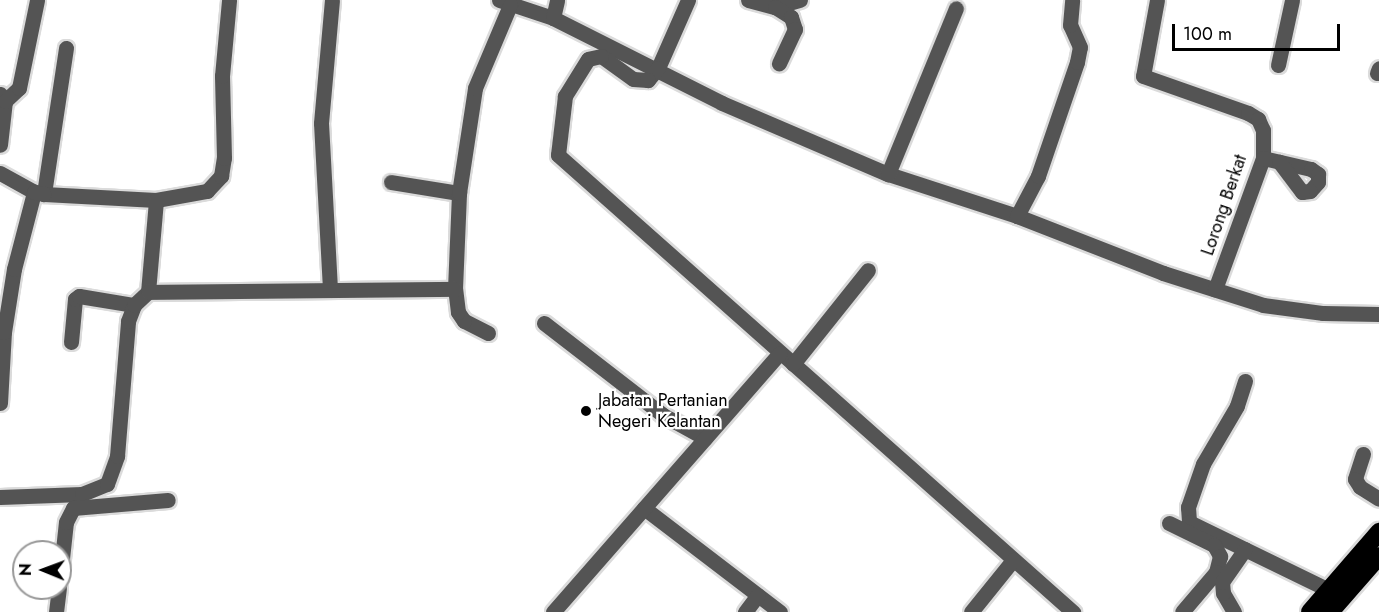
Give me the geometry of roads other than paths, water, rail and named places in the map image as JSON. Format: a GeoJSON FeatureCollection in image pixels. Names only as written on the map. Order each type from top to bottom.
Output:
{"type":"FeatureCollection","features":[{"type":"Feature","properties":{"kind":"highway"},"geometry":{"type":"LineString","coordinates":[[1310,612],[1379,532]]}},
{"type":"Feature","properties":{"kind":"highway"},"geometry":{"type":"LineString","coordinates":[[1330,612],[1379,556]]}},
{"type":"Feature","properties":{"kind":"street"},"geometry":{"type":"LineString","coordinates":[[0,145],[3,98],[19,88],[37,0]]}},
{"type":"Feature","properties":{"kind":"street"},"geometry":{"type":"LineString","coordinates":[[0,173],[39,193],[156,200],[207,191],[221,176],[224,158],[222,76],[229,0]]}},
{"type":"Feature","properties":{"kind":"street"},"geometry":{"type":"LineString","coordinates":[[330,290],[321,123],[332,0]]}},
{"type":"Feature","properties":{"kind":"street"},"geometry":{"type":"LineString","coordinates":[[553,18],[558,0]]}},
{"type":"Feature","properties":{"kind":"street"},"geometry":{"type":"LineString","coordinates":[[688,0],[658,68],[648,80],[638,81],[601,56],[591,56],[565,96],[556,153],[1073,612]]}},
{"type":"Feature","properties":{"kind":"street"},"geometry":{"type":"LineString","coordinates":[[748,0],[775,7],[791,17],[795,29],[779,63]]}},
{"type":"Feature","properties":{"kind":"street"},"geometry":{"type":"LineString","coordinates":[[775,7],[800,0]]}},
{"type":"Feature","properties":{"kind":"street"},"geometry":{"type":"LineString","coordinates":[[1017,216],[1038,176],[1077,62],[1080,47],[1070,25],[1072,0]]}},
{"type":"Feature","properties":{"kind":"street","name":"Lorong Berkat"},"geometry":{"type":"LineString","coordinates":[[1157,0],[1143,76],[1248,113],[1258,119],[1263,130],[1263,158],[1215,289]]}},
{"type":"Feature","properties":{"kind":"street"},"geometry":{"type":"LineString","coordinates":[[1278,65],[1292,0]]}},
{"type":"Feature","properties":{"kind":"street"},"geometry":{"type":"LineString","coordinates":[[488,333],[464,321],[455,289],[459,193],[476,88],[505,3],[553,18],[658,68],[722,103],[888,174],[1017,216],[1263,305],[1323,313],[1379,314]]}},
{"type":"Feature","properties":{"kind":"street"},"geometry":{"type":"LineString","coordinates":[[888,174],[956,8]]}},
{"type":"Feature","properties":{"kind":"street"},"geometry":{"type":"LineString","coordinates":[[0,403],[5,287],[39,193],[66,48]]}},
{"type":"Feature","properties":{"kind":"street"},"geometry":{"type":"LineString","coordinates":[[1263,158],[1279,162]]}},
{"type":"Feature","properties":{"kind":"street"},"geometry":{"type":"LineString","coordinates":[[391,182],[459,193]]}},
{"type":"Feature","properties":{"kind":"street"},"geometry":{"type":"LineString","coordinates":[[0,497],[82,494],[107,484],[117,456],[128,321],[134,305],[148,292],[156,200]]}},
{"type":"Feature","properties":{"kind":"street"},"geometry":{"type":"LineString","coordinates":[[793,364],[868,270]]}},
{"type":"Feature","properties":{"kind":"street"},"geometry":{"type":"LineString","coordinates":[[148,292],[455,289]]}},
{"type":"Feature","properties":{"kind":"street"},"geometry":{"type":"LineString","coordinates":[[70,342],[75,299],[79,296],[134,305]]}},
{"type":"Feature","properties":{"kind":"street"},"geometry":{"type":"LineString","coordinates":[[544,323],[663,415],[705,438]]}},
{"type":"Feature","properties":{"kind":"street"},"geometry":{"type":"LineString","coordinates":[[553,612],[780,353]]}},
{"type":"Feature","properties":{"kind":"street"},"geometry":{"type":"LineString","coordinates":[[1245,381],[1237,406],[1209,450],[1187,512],[1193,526],[1329,590]]}},
{"type":"Feature","properties":{"kind":"street"},"geometry":{"type":"LineString","coordinates":[[1363,454],[1355,479],[1360,487],[1379,499]]}},
{"type":"Feature","properties":{"kind":"street"},"geometry":{"type":"LineString","coordinates":[[64,540],[66,522],[74,508],[168,500]]}},
{"type":"Feature","properties":{"kind":"street"},"geometry":{"type":"LineString","coordinates":[[644,508],[780,612]]}},
{"type":"Feature","properties":{"kind":"street"},"geometry":{"type":"LineString","coordinates":[[1169,523],[1214,545],[1221,556],[1216,572],[1182,612]]}},
{"type":"Feature","properties":{"kind":"street"},"geometry":{"type":"LineString","coordinates":[[1234,612],[1223,593],[1222,582],[1245,549]]}},
{"type":"Feature","properties":{"kind":"street"},"geometry":{"type":"LineString","coordinates":[[971,612],[1014,560]]}},
{"type":"Feature","properties":{"kind":"street"},"geometry":{"type":"LineString","coordinates":[[745,612],[758,595]]}},
{"type":"Feature","properties":{"kind":"place","name":"Jabatan Pertanian Negeri Kelantan"},"geometry":{"type":"Point","coordinates":[586,411]}}]}
